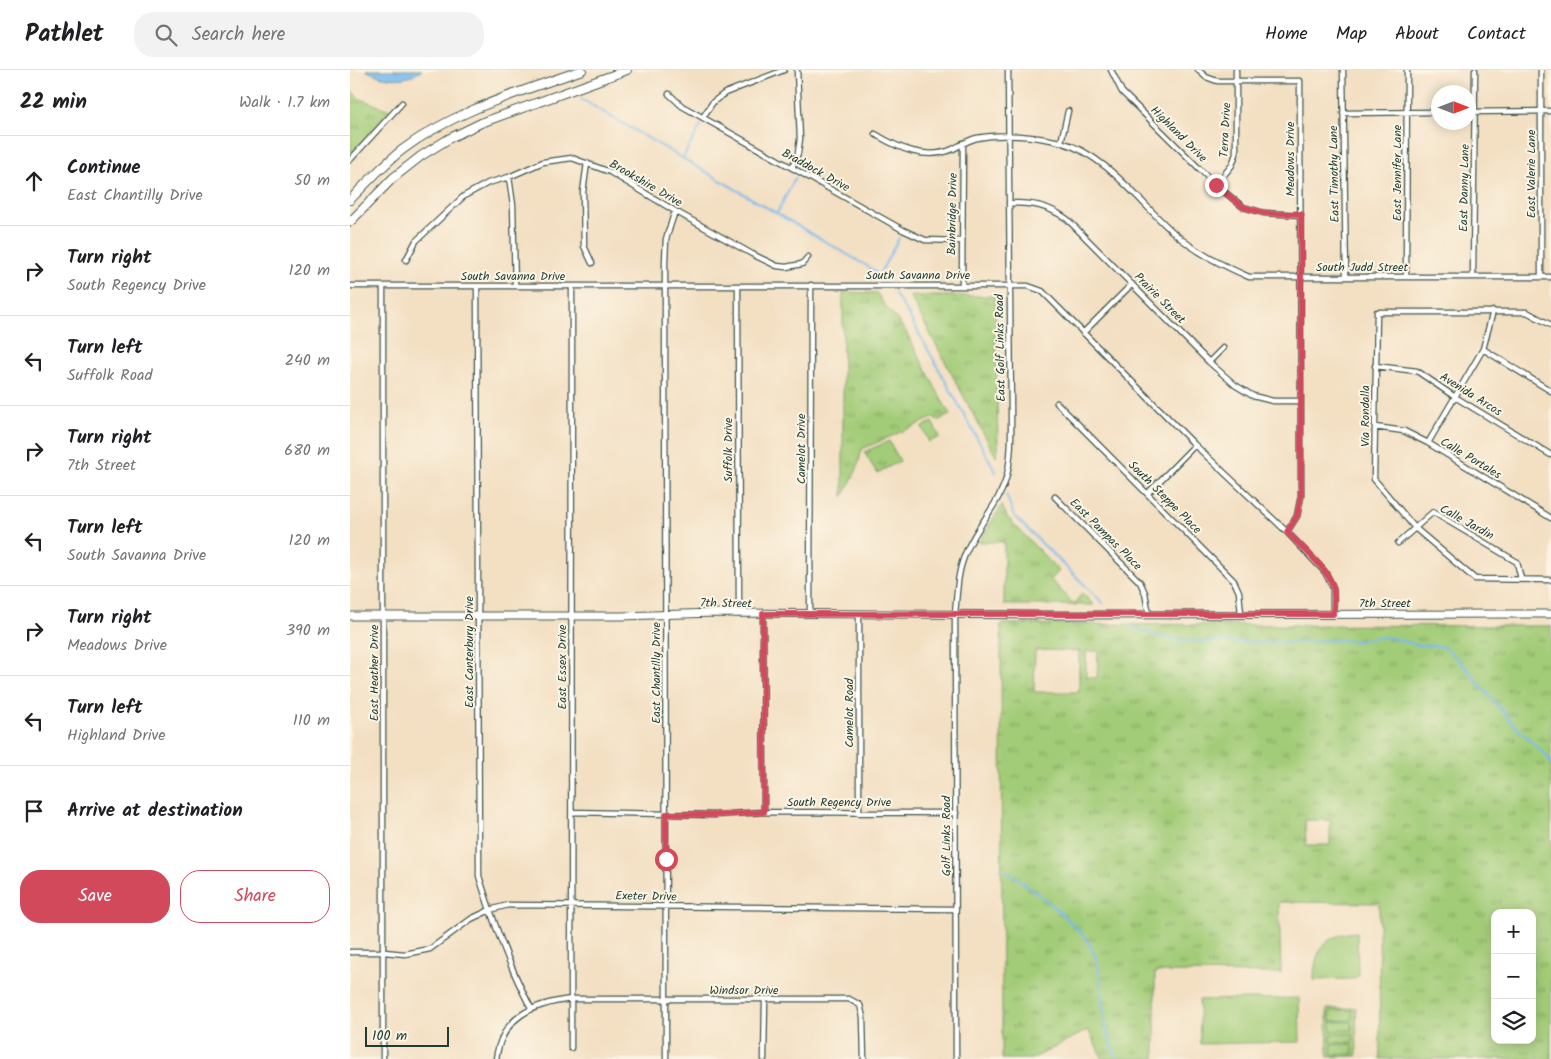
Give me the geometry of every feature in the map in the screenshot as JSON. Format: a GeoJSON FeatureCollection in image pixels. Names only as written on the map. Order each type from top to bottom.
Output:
{"type":"FeatureCollection","features":[{"type":"Feature","properties":{"kind":"main road"},"geometry":{"type":"LineString","coordinates":[[350,200],[382,166],[404,149],[442,125],[483,106],[582,70]]}},
{"type":"Feature","properties":{"kind":"main road"},"geometry":{"type":"LineString","coordinates":[[350,222],[393,178],[420,156],[450,138],[481,123],[627,70]]}},
{"type":"Feature","properties":{"kind":"main road","name":"7th Street"},"geometry":{"type":"LineString","coordinates":[[350,616],[1551,614]]}},
{"type":"Feature","properties":{"kind":"street"},"geometry":{"type":"LineString","coordinates":[[702,117],[713,102],[725,93],[784,70]]}},
{"type":"Feature","properties":{"kind":"street"},"geometry":{"type":"LineString","coordinates":[[792,168],[798,153],[800,140],[797,70]]}},
{"type":"Feature","properties":{"kind":"street","name":"East Golf Links Road"},"geometry":{"type":"LineString","coordinates":[[955,614],[958,582],[964,556],[998,495],[1006,476],[1010,451],[1008,70]]}},
{"type":"Feature","properties":{"kind":"street","name":"Highland Drive"},"geometry":{"type":"LineString","coordinates":[[1111,70],[1122,92],[1216,185],[1243,207],[1264,213],[1301,214]]}},
{"type":"Feature","properties":{"kind":"street"},"geometry":{"type":"LineString","coordinates":[[1198,70],[1206,77],[1217,81],[1237,81]]}},
{"type":"Feature","properties":{"kind":"street","name":"Terra Drive"},"geometry":{"type":"LineString","coordinates":[[1216,185],[1232,165],[1236,154],[1236,70]]}},
{"type":"Feature","properties":{"kind":"street","name":"East Timothy Lane"},"geometry":{"type":"LineString","coordinates":[[1343,70],[1346,277]]}},
{"type":"Feature","properties":{"kind":"street","name":"East Jennifer Lane"},"geometry":{"type":"LineString","coordinates":[[1406,277],[1407,70]]}},
{"type":"Feature","properties":{"kind":"street","name":"East Danny Lane"},"geometry":{"type":"LineString","coordinates":[[1475,70],[1475,85]]}},
{"type":"Feature","properties":{"kind":"street","name":"East Valerie Lane"},"geometry":{"type":"LineString","coordinates":[[1541,70],[1541,277]]}},
{"type":"Feature","properties":{"kind":"street","name":"Meadows Drive"},"geometry":{"type":"LineString","coordinates":[[1237,81],[1300,81],[1301,496],[1297,516],[1287,532]]}},
{"type":"Feature","properties":{"kind":"street","name":"Braddock Drive"},"geometry":{"type":"LineString","coordinates":[[669,94],[682,106],[917,237],[934,241],[962,241]]}},
{"type":"Feature","properties":{"kind":"street"},"geometry":{"type":"LineString","coordinates":[[350,160],[402,103]]}},
{"type":"Feature","properties":{"kind":"street"},"geometry":{"type":"LineString","coordinates":[[1061,142],[1068,111]]}},
{"type":"Feature","properties":{"kind":"street"},"geometry":{"type":"LineString","coordinates":[[1476,112],[1551,111]]}},
{"type":"Feature","properties":{"kind":"street"},"geometry":{"type":"LineString","coordinates":[[1343,113],[1431,112]]}},
{"type":"Feature","properties":{"kind":"street","name":"East Danny Lane"},"geometry":{"type":"LineString","coordinates":[[1474,277],[1475,130]]}},
{"type":"Feature","properties":{"kind":"street","name":"South Judd Street"},"geometry":{"type":"LineString","coordinates":[[875,134],[895,146],[916,153],[935,153],[952,149],[977,138],[1009,135],[1061,142],[1092,156],[1117,177],[1175,234],[1210,260],[1249,277],[1551,277]]}},
{"type":"Feature","properties":{"kind":"street","name":"Bainbridge Drive"},"geometry":{"type":"LineString","coordinates":[[962,285],[963,143]]}},
{"type":"Feature","properties":{"kind":"street","name":"Brookshire Drive"},"geometry":{"type":"LineString","coordinates":[[406,260],[416,241],[464,196],[488,183],[509,177],[543,162],[572,158],[610,172],[675,211],[777,266],[786,267],[802,264],[808,258]]}},
{"type":"Feature","properties":{"kind":"street"},"geometry":{"type":"LineString","coordinates":[[587,163],[583,192],[584,246],[592,263]]}},
{"type":"Feature","properties":{"kind":"street"},"geometry":{"type":"LineString","coordinates":[[509,177],[513,205],[515,286]]}},
{"type":"Feature","properties":{"kind":"street","name":"Prairie Street"},"geometry":{"type":"LineString","coordinates":[[1009,203],[1029,203],[1052,209],[1067,218],[1209,362],[1235,385],[1253,396],[1273,401],[1300,401]]}},
{"type":"Feature","properties":{"kind":"street","name":"East Chantilly Drive"},"geometry":{"type":"LineString","coordinates":[[666,1059],[666,239],[675,211]]}},
{"type":"Feature","properties":{"kind":"street"},"geometry":{"type":"LineString","coordinates":[[1083,333],[1132,284]]}},
{"type":"Feature","properties":{"kind":"street","name":"South Savanna Drive"},"geometry":{"type":"LineString","coordinates":[[350,286],[1028,286],[1042,291],[1195,445],[1287,532],[1325,572],[1333,588],[1333,614]]}},
{"type":"Feature","properties":{"kind":"street","name":"East Canterbury Drive"},"geometry":{"type":"LineString","coordinates":[[477,286],[480,876],[490,910],[518,983],[531,1008]]}},
{"type":"Feature","properties":{"kind":"street","name":"Suffolk Drive"},"geometry":{"type":"LineString","coordinates":[[738,286],[739,614]]}},
{"type":"Feature","properties":{"kind":"street","name":"Camelot Drive"},"geometry":{"type":"LineString","coordinates":[[810,614],[811,286]]}},
{"type":"Feature","properties":{"kind":"street","name":"East Heather Drive"},"geometry":{"type":"LineString","coordinates":[[383,287],[384,1059]]}},
{"type":"Feature","properties":{"kind":"street","name":"East Essex Drive"},"geometry":{"type":"LineString","coordinates":[[571,1048],[572,287]]}},
{"type":"Feature","properties":{"kind":"street"},"geometry":{"type":"LineString","coordinates":[[1428,443],[1483,349],[1493,311]]}},
{"type":"Feature","properties":{"kind":"street","name":"Via Rondalla"},"geometry":{"type":"LineString","coordinates":[[1551,326],[1527,312],[1377,312],[1374,480],[1415,528],[1475,579],[1551,580]]}},
{"type":"Feature","properties":{"kind":"street"},"geometry":{"type":"LineString","coordinates":[[1209,362],[1223,348]]}},
{"type":"Feature","properties":{"kind":"street"},"geometry":{"type":"LineString","coordinates":[[1483,349],[1551,391]]}},
{"type":"Feature","properties":{"kind":"street","name":"Avenida Arcos"},"geometry":{"type":"LineString","coordinates":[[1375,366],[1417,371],[1454,397],[1551,455]]}},
{"type":"Feature","properties":{"kind":"street","name":"South Steppe Place"},"geometry":{"type":"LineString","coordinates":[[1057,403],[1234,581],[1239,592],[1241,614]]}},
{"type":"Feature","properties":{"kind":"street","name":"Calle Portales"},"geometry":{"type":"LineString","coordinates":[[1375,427],[1404,431],[1428,443],[1551,518]]}},
{"type":"Feature","properties":{"kind":"street"},"geometry":{"type":"LineString","coordinates":[[1148,493],[1195,445]]}},
{"type":"Feature","properties":{"kind":"street","name":"East Pampas Place"},"geometry":{"type":"LineString","coordinates":[[1055,497],[1140,582],[1145,593],[1149,615]]}},
{"type":"Feature","properties":{"kind":"street","name":"Calle Jardin"},"geometry":{"type":"LineString","coordinates":[[1398,543],[1433,512],[1517,562],[1521,579]]}},
{"type":"Feature","properties":{"kind":"street"},"geometry":{"type":"LineString","coordinates":[[763,614],[764,812]]}},
{"type":"Feature","properties":{"kind":"street","name":"Camelot Road"},"geometry":{"type":"LineString","coordinates":[[858,614],[859,813]]}},
{"type":"Feature","properties":{"kind":"street","name":"Golf Links Road"},"geometry":{"type":"LineString","coordinates":[[955,614],[956,1059]]}},
{"type":"Feature","properties":{"kind":"street","name":"South Regency Drive"},"geometry":{"type":"LineString","coordinates":[[572,812],[714,815],[764,812],[956,813]]}},
{"type":"Feature","properties":{"kind":"street","name":"Exeter Drive"},"geometry":{"type":"LineString","coordinates":[[350,952],[405,954],[430,949],[471,919],[490,910],[508,905],[571,904],[956,909]]}},
{"type":"Feature","properties":{"kind":"street","name":"Windsor Drive"},"geometry":{"type":"LineString","coordinates":[[531,1008],[550,1002],[571,999],[849,999],[860,1005],[863,1017],[864,1059]]}},
{"type":"Feature","properties":{"kind":"street"},"geometry":{"type":"LineString","coordinates":[[764,1000],[764,1059]]}},
{"type":"Feature","properties":{"kind":"street"},"geometry":{"type":"LineString","coordinates":[[496,1059],[497,1050],[504,1035],[515,1019],[531,1008]]}},
{"type":"Feature","properties":{"kind":"green space"},"geometry":{"type":"Polygon","coordinates":[[[350,89],[358,98],[390,110],[350,156],[350,89]]]}},
{"type":"Feature","properties":{"kind":"green space"},"geometry":{"type":"Polygon","coordinates":[[[843,292],[877,293],[905,330],[950,415],[937,421],[935,417],[862,449],[857,469],[843,497],[843,292]]]}},
{"type":"Feature","properties":{"kind":"green space"},"geometry":{"type":"Polygon","coordinates":[[[910,296],[995,296],[998,448],[996,457],[910,296]]]}},
{"type":"Feature","properties":{"kind":"green space"},"geometry":{"type":"Polygon","coordinates":[[[932,422],[940,437],[929,442],[922,427],[932,422]]]}},
{"type":"Feature","properties":{"kind":"green space"},"geometry":{"type":"Polygon","coordinates":[[[889,441],[900,461],[877,473],[864,452],[889,441]]]}},
{"type":"Feature","properties":{"kind":"green space"},"geometry":{"type":"Polygon","coordinates":[[[1002,505],[1007,517],[1059,571],[1051,580],[1074,604],[1082,593],[1094,605],[1004,605],[1004,542],[979,542],[1002,505]]]}},
{"type":"Feature","properties":{"kind":"green space"},"geometry":{"type":"Polygon","coordinates":[[[1001,624],[1551,626],[1551,1059],[1380,1059],[1379,903],[1279,902],[1281,973],[1155,972],[1155,1059],[1103,1059],[1088,1030],[1032,1059],[1002,1059],[1001,624]],[[1035,650],[1034,692],[1079,692],[1079,651],[1035,650]],[[1086,651],[1086,677],[1097,678],[1098,651],[1086,651]],[[1305,820],[1306,845],[1330,845],[1330,820],[1305,820]]]}},
{"type":"Feature","properties":{"kind":"green space"},"geometry":{"type":"Polygon","coordinates":[[[1357,932],[1358,976],[1353,979],[1314,980],[1316,960],[1324,945],[1337,936],[1357,932]]]}},
{"type":"Feature","properties":{"kind":"green space"},"geometry":{"type":"Polygon","coordinates":[[[1299,998],[1300,1042],[1200,1044],[1199,1000],[1299,998]]]}},
{"type":"Feature","properties":{"kind":"green space"},"geometry":{"type":"Polygon","coordinates":[[[1356,1008],[1357,1056],[1328,1057],[1327,1009],[1356,1008]]]}},
{"type":"Feature","properties":{"kind":"green space"},"geometry":{"type":"Polygon","coordinates":[[[1352,1010],[1352,1020],[1330,1021],[1330,1011],[1352,1010]]]}},
{"type":"Feature","properties":{"kind":"green space"},"geometry":{"type":"Polygon","coordinates":[[[1331,1022],[1352,1022],[1352,1030],[1331,1031],[1331,1022]]]}},
{"type":"Feature","properties":{"kind":"green space"},"geometry":{"type":"Polygon","coordinates":[[[1331,1034],[1353,1034],[1353,1042],[1331,1043],[1331,1034]]]}},
{"type":"Feature","properties":{"kind":"green space"},"geometry":{"type":"Polygon","coordinates":[[[1353,1044],[1353,1054],[1332,1055],[1331,1045],[1353,1044]]]}},
{"type":"Feature","properties":{"kind":"water"},"geometry":{"type":"Polygon","coordinates":[[[366,70],[422,70],[409,77],[394,79],[379,76],[366,70]]]}},
{"type":"Feature","properties":{"kind":"waterway"},"geometry":{"type":"LineString","coordinates":[[581,99],[867,266],[879,275],[899,238]]}},
{"type":"Feature","properties":{"kind":"waterway"},"geometry":{"type":"LineString","coordinates":[[683,158],[701,125]]}},
{"type":"Feature","properties":{"kind":"waterway"},"geometry":{"type":"LineString","coordinates":[[777,213],[795,178]]}},
{"type":"Feature","properties":{"kind":"waterway"},"geometry":{"type":"LineString","coordinates":[[894,293],[907,312],[996,472]]}},
{"type":"Feature","properties":{"kind":"waterway"},"geometry":{"type":"LineString","coordinates":[[1006,494],[1014,516],[1103,603]]}},
{"type":"Feature","properties":{"kind":"waterway"},"geometry":{"type":"LineString","coordinates":[[1131,627],[1162,637],[1194,641],[1284,643],[1333,640],[1358,641],[1380,637],[1392,638],[1417,645],[1441,646],[1460,661],[1515,726],[1547,756],[1551,764]]}},
{"type":"Feature","properties":{"kind":"waterway"},"geometry":{"type":"LineString","coordinates":[[1006,871],[1041,896],[1067,918],[1093,951],[1099,974],[1106,1026],[1117,1059]]}},
{"type":"Feature","properties":{"kind":"route"},"geometry":{"type":"LineString","coordinates":[[666,859],[666,814],[714,815],[764,812],[763,614],[1333,614],[1333,588],[1330,580],[1325,572],[1287,532],[1297,516],[1301,496],[1301,214],[1264,213],[1243,207],[1216,185]]}}]}
